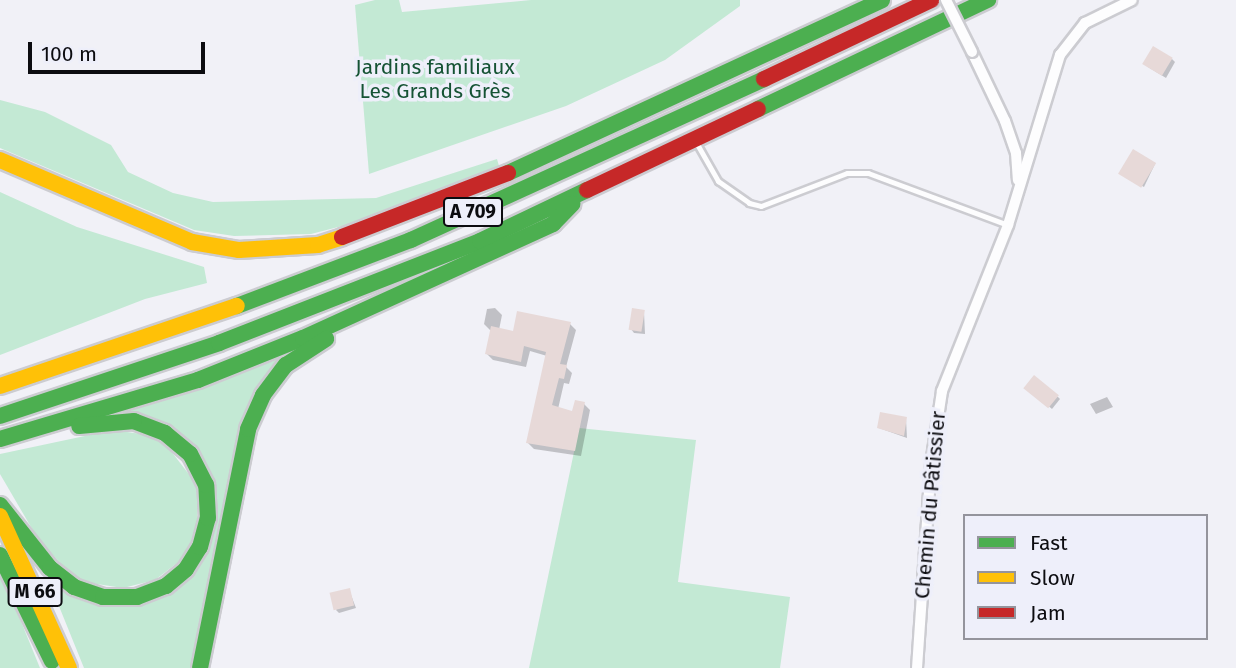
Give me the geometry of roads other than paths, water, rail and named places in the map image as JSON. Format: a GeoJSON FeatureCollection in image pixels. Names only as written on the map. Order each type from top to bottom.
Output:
{"type":"FeatureCollection","features":[{"type":"Feature","properties":{"kind":"highway"},"geometry":{"type":"LineString","coordinates":[[0,160],[192,242],[239,250],[318,245],[388,223],[562,150],[882,0]]}},
{"type":"Feature","properties":{"kind":"highway","name":"A 709"},"geometry":{"type":"LineString","coordinates":[[0,386],[179,328],[411,240],[641,138],[931,0]]}},
{"type":"Feature","properties":{"kind":"highway","name":"A 709"},"geometry":{"type":"LineString","coordinates":[[0,416],[231,339],[577,198],[988,0]]}},
{"type":"Feature","properties":{"kind":"highway"},"geometry":{"type":"LineString","coordinates":[[0,439],[198,380],[396,297],[552,224],[577,198]]}},
{"type":"Feature","properties":{"kind":"highway"},"geometry":{"type":"LineString","coordinates":[[200,668],[240,453],[263,395],[303,352],[377,313],[396,297]]}},
{"type":"Feature","properties":{"kind":"highway"},"geometry":{"type":"LineString","coordinates":[[0,505],[12,515],[50,568],[74,587],[103,597],[137,597],[166,586],[186,569],[205,528],[206,485],[190,454],[165,433],[134,421],[108,421],[40,435],[20,433]]}},
{"type":"Feature","properties":{"kind":"highway","name":"M 66"},"geometry":{"type":"LineString","coordinates":[[0,516],[69,668]]}},
{"type":"Feature","properties":{"kind":"highway","name":"M 66"},"geometry":{"type":"LineString","coordinates":[[0,555],[55,668]]}},
{"type":"Feature","properties":{"kind":"street"},"geometry":{"type":"LineString","coordinates":[[946,0],[1016,153],[1018,187]]}},
{"type":"Feature","properties":{"kind":"street","name":"Chemin du Pâtissier"},"geometry":{"type":"LineString","coordinates":[[917,668],[940,400],[1008,225],[1060,55],[1085,23],[1132,0]]}},
{"type":"Feature","properties":{"kind":"lane"},"geometry":{"type":"LineString","coordinates":[[696,141],[718,180],[749,204],[761,206],[847,173],[868,173],[1008,225]]}},
{"type":"Feature","properties":{"kind":"park label","name":"Jardins familiaux Les Grands Grès"},"geometry":{"type":"Point","coordinates":[435,79]}}]}
